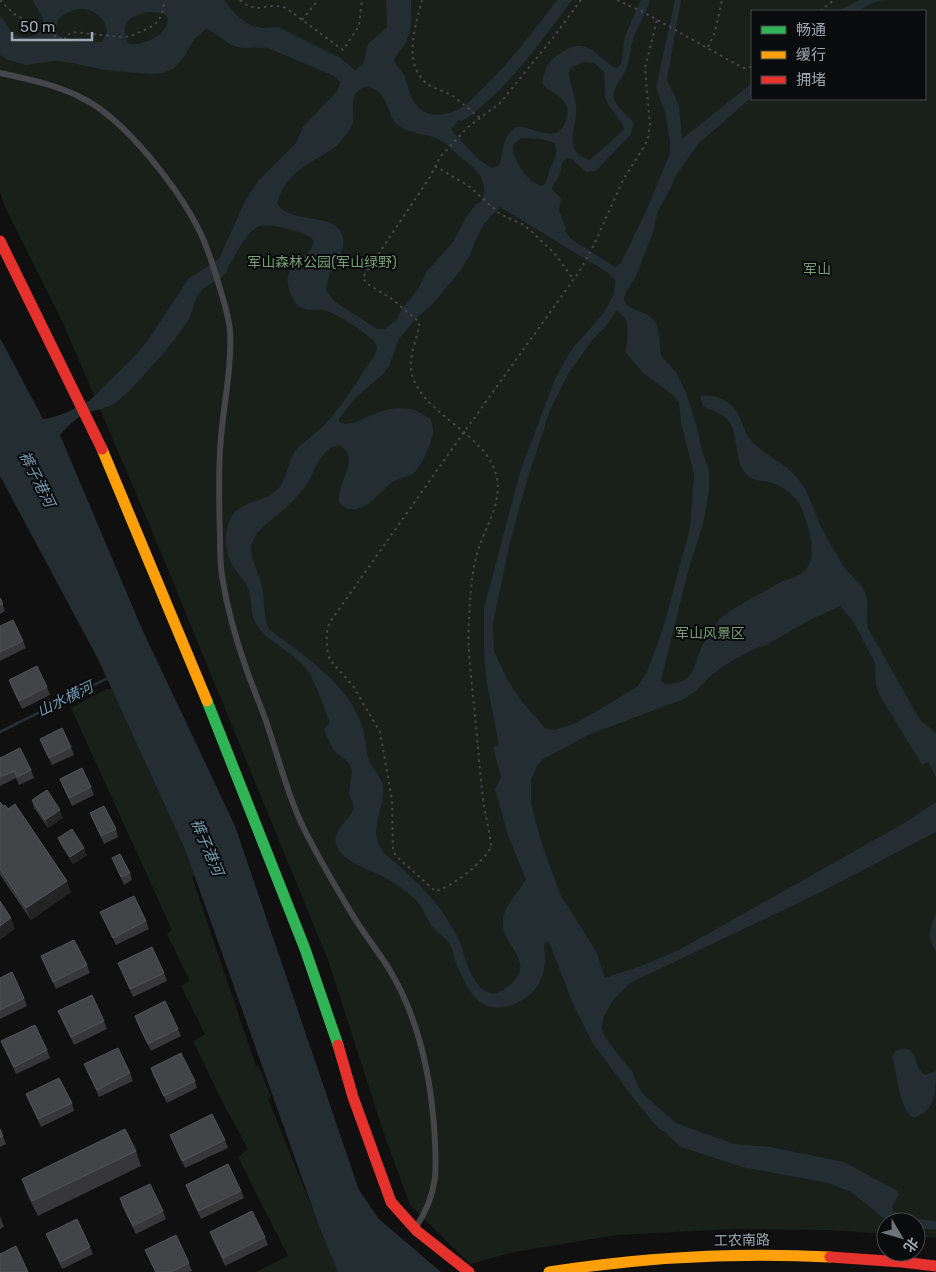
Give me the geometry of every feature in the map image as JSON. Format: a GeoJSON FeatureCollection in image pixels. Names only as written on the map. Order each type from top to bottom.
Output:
{"type":"FeatureCollection","features":[{"type":"Feature","properties":{"kind":"street"},"geometry":{"type":"LineString","coordinates":[[0,241],[88,417],[219,729],[305,949],[332,1026],[353,1097],[391,1202],[399,1214],[415,1229],[470,1272]]}},
{"type":"Feature","properties":{"kind":"street","name":"工农南路"},"geometry":{"type":"LineString","coordinates":[[549,1272],[585,1265],[663,1256],[744,1254],[804,1255],[909,1262],[936,1266]]}},
{"type":"Feature","properties":{"kind":"lane"},"geometry":{"type":"LineString","coordinates":[[0,73],[44,83],[83,98],[98,107],[127,131],[165,176],[187,207],[212,262],[230,331],[228,383],[220,438],[219,505],[221,571],[228,606],[238,644],[294,806],[305,830],[356,920],[392,974],[421,1044],[431,1100],[436,1171],[433,1195],[415,1229]]}},
{"type":"Feature","properties":{"kind":"path"},"geometry":{"type":"LineString","coordinates":[[0,0],[14,14],[64,40],[72,32],[126,37],[155,26],[161,16],[165,0]]}},
{"type":"Feature","properties":{"kind":"path"},"geometry":{"type":"LineString","coordinates":[[240,0],[256,9],[281,6],[343,50],[359,26],[362,0]]}},
{"type":"Feature","properties":{"kind":"path"},"geometry":{"type":"LineString","coordinates":[[302,20],[318,0]]}},
{"type":"Feature","properties":{"kind":"path"},"geometry":{"type":"LineString","coordinates":[[422,0],[413,43],[412,58],[416,69],[426,83],[453,96],[480,118]]}},
{"type":"Feature","properties":{"kind":"path"},"geometry":{"type":"LineString","coordinates":[[581,0],[500,103],[468,127],[448,148],[363,277],[366,283],[401,306],[417,320],[419,327],[411,360],[414,380],[430,401],[464,432],[487,454],[497,478],[499,491],[497,502],[476,557],[468,624],[483,798],[491,845],[485,857],[447,887],[435,891],[396,856],[393,850],[392,800],[380,732],[352,686],[330,660],[328,655],[327,627],[464,432],[574,280],[591,251],[623,180],[648,139],[650,124],[645,68],[657,20]]}},
{"type":"Feature","properties":{"kind":"path"},"geometry":{"type":"LineString","coordinates":[[617,0],[647,14],[743,68],[751,67]]}},
{"type":"Feature","properties":{"kind":"path"},"geometry":{"type":"LineString","coordinates":[[708,47],[715,32],[722,0]]}},
{"type":"Feature","properties":{"kind":"path"},"geometry":{"type":"LineString","coordinates":[[821,10],[834,0]]}},
{"type":"Feature","properties":{"kind":"path"},"geometry":{"type":"LineString","coordinates":[[435,166],[460,181],[498,212],[522,224],[542,240],[574,280]]}},
{"type":"Feature","properties":{"kind":"green space"},"geometry":{"type":"Polygon","coordinates":[[[0,0],[936,0],[936,1238],[926,1237],[926,1212],[876,1212],[876,1233],[826,1230],[734,1229],[617,1235],[514,1252],[470,1264],[410,1205],[384,1134],[328,960],[150,526],[63,323],[5,207],[0,192],[0,0]]]}},
{"type":"Feature","properties":{"kind":"green space"},"geometry":{"type":"Polygon","coordinates":[[[106,689],[111,689],[117,694],[196,874],[192,877],[256,1066],[259,1066],[271,1097],[268,1099],[308,1198],[341,1272],[256,1272],[288,1256],[238,1157],[248,1149],[193,1041],[205,1034],[181,986],[190,981],[167,934],[172,930],[71,708],[106,689]]]}},
{"type":"Feature","properties":{"kind":"water","name":"裤子港河"},"geometry":{"type":"Polygon","coordinates":[[[33,0],[224,0],[245,22],[262,28],[281,28],[339,57],[355,70],[363,64],[368,44],[387,27],[386,0],[411,0],[410,32],[394,61],[404,75],[410,95],[415,103],[427,113],[437,115],[454,111],[468,103],[492,80],[557,0],[572,0],[511,78],[483,106],[462,121],[458,120],[451,130],[481,160],[492,167],[498,166],[500,163],[505,141],[512,130],[518,127],[553,133],[560,130],[565,123],[567,108],[563,100],[542,83],[549,63],[559,54],[572,47],[583,46],[617,68],[621,64],[625,36],[641,0],[650,0],[635,35],[627,67],[615,88],[613,96],[618,106],[634,123],[631,134],[596,171],[586,172],[572,159],[566,158],[552,189],[561,198],[559,211],[566,228],[565,231],[571,239],[615,267],[621,263],[647,209],[670,153],[665,112],[656,88],[675,0],[681,0],[667,80],[679,105],[682,139],[751,84],[751,98],[698,144],[675,177],[658,211],[653,232],[637,274],[625,294],[624,300],[630,307],[651,317],[656,324],[659,333],[661,356],[676,372],[686,393],[709,471],[709,492],[703,524],[688,572],[661,681],[665,684],[675,683],[687,678],[694,668],[704,642],[723,616],[781,582],[802,573],[807,568],[811,559],[810,536],[798,502],[791,494],[777,485],[752,479],[747,475],[740,463],[731,425],[725,417],[703,406],[700,396],[713,396],[732,406],[750,439],[794,474],[803,485],[820,525],[837,555],[845,568],[863,588],[867,598],[868,628],[920,720],[936,733],[936,777],[928,762],[922,765],[880,696],[876,685],[875,663],[853,621],[840,606],[730,662],[711,675],[697,690],[684,699],[588,735],[542,760],[531,780],[531,804],[542,844],[560,894],[596,951],[605,978],[641,966],[679,950],[906,822],[936,802],[936,832],[817,894],[630,983],[613,1000],[604,1016],[602,1027],[604,1035],[632,1071],[641,1092],[676,1123],[734,1144],[771,1147],[844,1162],[896,1190],[899,1194],[892,1206],[892,1210],[896,1212],[876,1212],[851,1192],[828,1183],[742,1167],[681,1147],[658,1128],[592,1042],[573,1004],[549,942],[544,944],[545,962],[542,978],[533,992],[522,1001],[513,1005],[494,1007],[486,1005],[473,995],[463,979],[450,945],[434,929],[416,901],[406,891],[382,876],[355,864],[339,850],[335,839],[354,808],[349,793],[352,770],[348,762],[334,751],[324,730],[330,722],[317,689],[305,667],[294,656],[271,640],[256,624],[252,615],[248,588],[230,561],[226,535],[229,522],[238,510],[272,494],[278,489],[284,480],[295,451],[333,415],[375,355],[377,347],[367,335],[336,315],[321,310],[305,309],[297,304],[289,291],[288,277],[294,265],[308,252],[314,241],[296,231],[263,226],[253,230],[245,239],[224,275],[201,291],[189,318],[181,330],[162,355],[132,388],[114,404],[88,412],[79,417],[60,435],[142,629],[235,826],[359,1190],[379,1219],[441,1272],[338,1272],[319,1226],[185,849],[98,659],[0,476],[0,338],[43,419],[66,413],[90,400],[134,357],[148,340],[189,278],[219,259],[245,201],[258,181],[296,143],[303,127],[338,90],[340,82],[334,76],[268,48],[241,48],[206,29],[194,39],[184,57],[174,68],[164,73],[150,74],[105,70],[53,61],[26,65],[8,60],[0,55],[0,15],[14,34],[24,37],[38,34],[43,26],[42,18],[33,0]],[[79,9],[62,16],[57,23],[57,34],[68,41],[102,42],[107,32],[102,18],[90,10],[79,9]],[[150,12],[140,14],[129,20],[125,28],[127,41],[130,44],[142,43],[161,33],[165,28],[167,16],[161,13],[150,12]],[[584,62],[574,66],[569,71],[576,106],[573,144],[580,156],[589,160],[624,129],[605,97],[604,72],[594,63],[584,62]],[[367,86],[360,89],[354,98],[353,120],[349,131],[334,148],[305,166],[288,181],[277,203],[283,210],[291,214],[333,224],[339,229],[343,238],[343,248],[330,274],[326,290],[334,301],[340,305],[377,329],[385,329],[397,319],[401,310],[418,289],[427,271],[453,242],[468,214],[476,204],[481,202],[484,186],[474,168],[443,142],[434,137],[406,130],[396,124],[381,94],[367,86]],[[521,138],[514,144],[514,156],[526,175],[542,186],[554,161],[556,147],[554,143],[541,139],[521,138]],[[500,207],[485,223],[469,257],[460,271],[433,304],[417,317],[399,339],[389,366],[383,374],[355,398],[339,419],[339,422],[347,424],[390,409],[403,408],[416,411],[431,420],[433,431],[431,441],[417,470],[411,475],[393,482],[366,505],[360,508],[346,508],[339,503],[339,495],[349,458],[347,452],[341,446],[332,447],[320,460],[302,491],[284,510],[257,533],[251,548],[262,586],[269,629],[309,659],[334,681],[354,708],[361,723],[368,757],[381,779],[383,787],[376,829],[379,845],[384,853],[418,884],[441,910],[459,939],[469,970],[476,982],[481,988],[491,993],[501,991],[507,987],[518,975],[519,961],[505,934],[503,921],[510,902],[526,880],[508,835],[495,789],[501,777],[493,747],[499,745],[486,678],[484,608],[520,472],[555,379],[573,348],[607,308],[612,299],[615,279],[607,272],[500,207]],[[616,311],[568,374],[550,410],[511,538],[493,623],[494,651],[508,681],[524,704],[545,728],[554,730],[576,723],[637,687],[647,672],[663,628],[690,528],[694,474],[681,422],[679,403],[673,395],[644,374],[626,353],[627,324],[622,315],[616,311]]]}},
{"type":"Feature","properties":{"kind":"water"},"geometry":{"type":"Polygon","coordinates":[[[859,0],[883,0],[860,10],[841,10],[859,0]]]}},
{"type":"Feature","properties":{"kind":"water"},"geometry":{"type":"Polygon","coordinates":[[[936,914],[936,952],[931,943],[930,933],[936,914]]]}},
{"type":"Feature","properties":{"kind":"water"},"geometry":{"type":"Polygon","coordinates":[[[902,1048],[908,1049],[914,1055],[918,1067],[925,1075],[936,1071],[935,1093],[931,1105],[921,1115],[914,1118],[905,1108],[902,1100],[892,1057],[896,1051],[902,1048]]]}},
{"type":"Feature","properties":{"kind":"water"},"geometry":{"type":"Polygon","coordinates":[[[926,1220],[936,1221],[936,1229],[926,1229],[926,1220]]]}},
{"type":"Feature","properties":{"kind":"building"},"geometry":{"type":"Polygon","coordinates":[[[13,620],[23,641],[0,652],[0,626],[13,620]]]}},
{"type":"Feature","properties":{"kind":"building"},"geometry":{"type":"Polygon","coordinates":[[[37,666],[47,687],[19,701],[9,680],[37,666]]]}},
{"type":"Feature","properties":{"kind":"building"},"geometry":{"type":"Polygon","coordinates":[[[62,728],[71,747],[49,758],[40,739],[62,728]]]}},
{"type":"Feature","properties":{"kind":"building"},"geometry":{"type":"Polygon","coordinates":[[[20,748],[31,770],[17,777],[14,771],[0,777],[0,758],[20,748]]]}},
{"type":"Feature","properties":{"kind":"building"},"geometry":{"type":"Polygon","coordinates":[[[82,768],[91,787],[69,798],[60,779],[82,768]]]}},
{"type":"Feature","properties":{"kind":"building"},"geometry":{"type":"Polygon","coordinates":[[[47,790],[60,810],[45,820],[32,800],[47,790]]]}},
{"type":"Feature","properties":{"kind":"building"},"geometry":{"type":"Polygon","coordinates":[[[0,802],[8,809],[15,804],[67,881],[26,908],[0,869],[0,802]]]}},
{"type":"Feature","properties":{"kind":"building"},"geometry":{"type":"Polygon","coordinates":[[[104,806],[116,829],[101,836],[90,813],[104,806]]]}},
{"type":"Feature","properties":{"kind":"building"},"geometry":{"type":"Polygon","coordinates":[[[72,829],[84,848],[70,857],[58,838],[72,829]]]}},
{"type":"Feature","properties":{"kind":"building"},"geometry":{"type":"Polygon","coordinates":[[[120,854],[130,873],[121,877],[112,858],[120,854]]]}},
{"type":"Feature","properties":{"kind":"building"},"geometry":{"type":"Polygon","coordinates":[[[134,896],[146,921],[113,938],[100,912],[134,896]]]}},
{"type":"Feature","properties":{"kind":"building"},"geometry":{"type":"Polygon","coordinates":[[[0,901],[11,918],[0,926],[0,901]]]}},
{"type":"Feature","properties":{"kind":"building"},"geometry":{"type":"Polygon","coordinates":[[[74,940],[87,965],[53,982],[41,956],[74,940]]]}},
{"type":"Feature","properties":{"kind":"building"},"geometry":{"type":"Polygon","coordinates":[[[152,947],[164,973],[130,989],[118,963],[152,947]]]}},
{"type":"Feature","properties":{"kind":"building"},"geometry":{"type":"Polygon","coordinates":[[[12,972],[24,998],[0,1010],[0,978],[12,972]]]}},
{"type":"Feature","properties":{"kind":"building"},"geometry":{"type":"Polygon","coordinates":[[[92,995],[104,1021],[71,1037],[58,1011],[92,995]]]}},
{"type":"Feature","properties":{"kind":"building"},"geometry":{"type":"Polygon","coordinates":[[[165,1001],[178,1029],[148,1044],[135,1016],[165,1001]]]}},
{"type":"Feature","properties":{"kind":"building"},"geometry":{"type":"Polygon","coordinates":[[[35,1025],[47,1050],[14,1067],[1,1041],[35,1025]]]}},
{"type":"Feature","properties":{"kind":"building"},"geometry":{"type":"Polygon","coordinates":[[[118,1048],[130,1073],[97,1090],[84,1064],[118,1048]]]}},
{"type":"Feature","properties":{"kind":"building"},"geometry":{"type":"Polygon","coordinates":[[[181,1053],[195,1081],[164,1096],[151,1068],[181,1053]]]}},
{"type":"Feature","properties":{"kind":"building"},"geometry":{"type":"Polygon","coordinates":[[[59,1078],[72,1103],[38,1119],[26,1094],[59,1078]]]}},
{"type":"Feature","properties":{"kind":"building"},"geometry":{"type":"Polygon","coordinates":[[[212,1114],[225,1140],[182,1161],[170,1135],[212,1114]]]}},
{"type":"Feature","properties":{"kind":"building"},"geometry":{"type":"Polygon","coordinates":[[[125,1129],[136,1151],[32,1201],[22,1179],[125,1129]]]}},
{"type":"Feature","properties":{"kind":"building"},"geometry":{"type":"Polygon","coordinates":[[[228,1164],[241,1191],[198,1211],[186,1185],[228,1164]]]}},
{"type":"Feature","properties":{"kind":"building"},"geometry":{"type":"Polygon","coordinates":[[[150,1184],[163,1211],[133,1226],[120,1198],[150,1184]]]}},
{"type":"Feature","properties":{"kind":"building"},"geometry":{"type":"Polygon","coordinates":[[[252,1211],[265,1237],[223,1258],[210,1232],[252,1211]]]}},
{"type":"Feature","properties":{"kind":"building"},"geometry":{"type":"Polygon","coordinates":[[[77,1219],[90,1247],[60,1262],[46,1234],[77,1219]]]}},
{"type":"Feature","properties":{"kind":"building"},"geometry":{"type":"Polygon","coordinates":[[[176,1235],[189,1263],[171,1272],[156,1272],[145,1250],[176,1235]]]}},
{"type":"Feature","properties":{"kind":"building"},"geometry":{"type":"Polygon","coordinates":[[[16,1246],[28,1272],[0,1272],[0,1254],[16,1246]]]}},
{"type":"Feature","properties":{"kind":"waterway","name":"山水横河"},"geometry":{"type":"LineString","coordinates":[[0,732],[110,677]]}},
{"type":"Feature","properties":{"kind":"traffic: fast"},"geometry":{"type":"LineString","coordinates":[[207,701],[305,949],[338,1045]]}},
{"type":"Feature","properties":{"kind":"traffic: slow"},"geometry":{"type":"LineString","coordinates":[[102,449],[207,701]]}},
{"type":"Feature","properties":{"kind":"traffic: slow"},"geometry":{"type":"LineString","coordinates":[[549,1272],[654,1259],[689,1257],[760,1255],[830,1257]]}},
{"type":"Feature","properties":{"kind":"traffic: jam"},"geometry":{"type":"LineString","coordinates":[[0,241],[102,449]]}},
{"type":"Feature","properties":{"kind":"traffic: jam"},"geometry":{"type":"LineString","coordinates":[[338,1045],[353,1097],[391,1202],[417,1231],[469,1272]]}},
{"type":"Feature","properties":{"kind":"traffic: jam"},"geometry":{"type":"LineString","coordinates":[[830,1257],[936,1266]]}},
{"type":"Feature","properties":{"kind":"park label","name":"军山森林公园(军山绿野)"},"geometry":{"type":"Point","coordinates":[322,262]}},
{"type":"Feature","properties":{"kind":"park label","name":"军山"},"geometry":{"type":"Point","coordinates":[817,269]}},
{"type":"Feature","properties":{"kind":"park label","name":"军山风景区"},"geometry":{"type":"Point","coordinates":[710,633]}}]}
